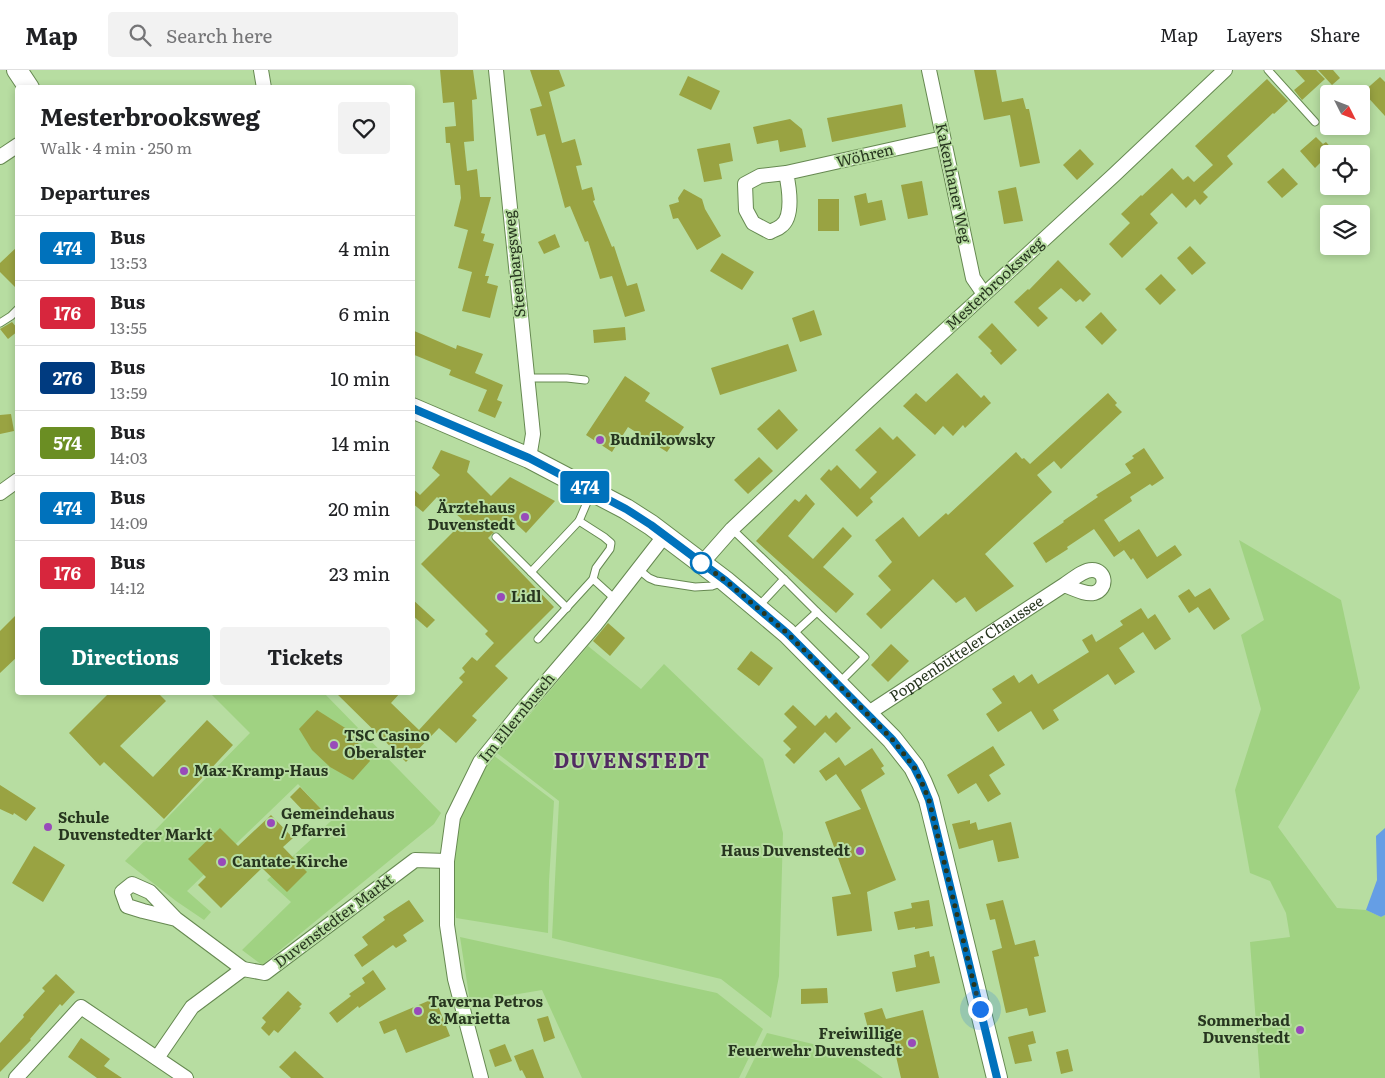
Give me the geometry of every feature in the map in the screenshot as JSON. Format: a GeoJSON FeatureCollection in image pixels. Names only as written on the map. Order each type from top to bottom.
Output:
{"type":"FeatureCollection","features":[{"type":"Feature","properties":{"kind":"main road"},"geometry":{"type":"LineString","coordinates":[[17,70],[27,85]]}},
{"type":"Feature","properties":{"kind":"main road"},"geometry":{"type":"LineString","coordinates":[[415,409],[529,458],[641,518],[726,581],[790,636],[892,739],[922,783],[929,800],[997,1078]]}},
{"type":"Feature","properties":{"kind":"street"},"geometry":{"type":"LineString","coordinates":[[261,70],[264,85]]}},
{"type":"Feature","properties":{"kind":"street","name":"Steenbargsweg"},"geometry":{"type":"LineString","coordinates":[[496,70],[533,434],[529,458]]}},
{"type":"Feature","properties":{"kind":"street","name":"Kakenhaner Weg"},"geometry":{"type":"LineString","coordinates":[[929,70],[973,278],[984,294]]}},
{"type":"Feature","properties":{"kind":"street","name":"Mesterbrooksweg"},"geometry":{"type":"LineString","coordinates":[[702,563],[732,529],[1225,70]]}},
{"type":"Feature","properties":{"kind":"street","name":"Wöhren"},"geometry":{"type":"LineString","coordinates":[[786,173],[943,138]]}},
{"type":"Feature","properties":{"kind":"street"},"geometry":{"type":"LineString","coordinates":[[0,157],[15,147]]}},
{"type":"Feature","properties":{"kind":"street"},"geometry":{"type":"LineString","coordinates":[[0,493],[15,482]]}},
{"type":"Feature","properties":{"kind":"street","name":"Im Ellernbusch"},"geometry":{"type":"LineString","coordinates":[[481,1078],[455,979],[447,925],[447,861],[453,817],[480,762],[522,710],[595,626],[665,535]]}},
{"type":"Feature","properties":{"kind":"street","name":"Poppenbütteler Chaussee"},"geometry":{"type":"LineString","coordinates":[[867,714],[1064,584]]}},
{"type":"Feature","properties":{"kind":"street","name":"Duvenstedter Markt"},"geometry":{"type":"LineString","coordinates":[[243,969],[265,973],[416,860],[447,861]]}},
{"type":"Feature","properties":{"kind":"street"},"geometry":{"type":"LineString","coordinates":[[157,1058],[192,1007],[243,969],[176,919]]}},
{"type":"Feature","properties":{"kind":"street"},"geometry":{"type":"LineString","coordinates":[[16,1078],[81,1007],[186,1078]]}},
{"type":"Feature","properties":{"kind":"lane"},"geometry":{"type":"LineString","coordinates":[[1268,70],[1315,122]]}},
{"type":"Feature","properties":{"kind":"lane"},"geometry":{"type":"LineString","coordinates":[[0,323],[15,312]]}},
{"type":"Feature","properties":{"kind":"lane"},"geometry":{"type":"LineString","coordinates":[[527,378],[585,380]]}},
{"type":"Feature","properties":{"kind":"lane"},"geometry":{"type":"LineString","coordinates":[[531,572],[579,521],[592,491]]}},
{"type":"Feature","properties":{"kind":"lane"},"geometry":{"type":"LineString","coordinates":[[538,639],[593,579],[596,568],[610,549],[611,543],[579,521]]}},
{"type":"Feature","properties":{"kind":"lane"},"geometry":{"type":"LineString","coordinates":[[732,529],[865,657],[838,684]]}},
{"type":"Feature","properties":{"kind":"lane"},"geometry":{"type":"LineString","coordinates":[[496,537],[567,608]]}},
{"type":"Feature","properties":{"kind":"lane"},"geometry":{"type":"LineString","coordinates":[[638,569],[649,578],[695,587],[712,586],[726,581]]}},
{"type":"Feature","properties":{"kind":"lane"},"geometry":{"type":"LineString","coordinates":[[593,579],[615,599]]}},
{"type":"Feature","properties":{"kind":"lane"},"geometry":{"type":"LineString","coordinates":[[757,608],[784,579]]}},
{"type":"Feature","properties":{"kind":"lane"},"geometry":{"type":"LineString","coordinates":[[790,636],[818,612]]}},
{"type":"Feature","properties":{"kind":"green space"},"geometry":{"type":"Polygon","coordinates":[[[1239,540],[1341,600],[1360,688],[1278,827],[1337,908],[1366,910],[1381,917],[1385,915],[1385,1078],[1260,1078],[1250,942],[1290,937],[1286,913],[1270,881],[1250,873],[1235,790],[1261,709],[1241,635],[1264,620],[1239,540]]]}},
{"type":"Feature","properties":{"kind":"green space"},"geometry":{"type":"Polygon","coordinates":[[[588,646],[641,689],[664,664],[763,759],[783,833],[779,976],[771,1018],[721,979],[552,938],[559,801],[497,753],[588,646]]]}},
{"type":"Feature","properties":{"kind":"green space"},"geometry":{"type":"Polygon","coordinates":[[[212,695],[326,695],[441,813],[434,824],[262,965],[242,950],[291,902],[267,880],[331,821],[332,811],[322,810],[298,784],[187,891],[211,912],[204,920],[176,901],[125,861],[250,733],[212,695]]]}},
{"type":"Feature","properties":{"kind":"green space"},"geometry":{"type":"Polygon","coordinates":[[[493,755],[554,801],[548,933],[456,918],[453,886],[455,827],[487,762],[493,755]]]}},
{"type":"Feature","properties":{"kind":"green space"},"geometry":{"type":"Polygon","coordinates":[[[460,937],[717,993],[763,1029],[739,1078],[582,1078],[542,990],[470,1002],[460,937]]]}},
{"type":"Feature","properties":{"kind":"green space"},"geometry":{"type":"Polygon","coordinates":[[[767,1033],[846,1052],[883,1078],[745,1078],[767,1033]]]}},
{"type":"Feature","properties":{"kind":"water"},"geometry":{"type":"Polygon","coordinates":[[[1385,828],[1385,915],[1381,917],[1366,910],[1377,880],[1376,836],[1385,828]]]}},
{"type":"Feature","properties":{"kind":"building"},"geometry":{"type":"Polygon","coordinates":[[[440,70],[473,70],[477,99],[472,100],[474,141],[464,142],[467,171],[477,169],[480,197],[491,197],[481,233],[485,234],[483,241],[494,244],[485,276],[489,276],[487,283],[498,286],[490,318],[462,311],[472,272],[458,268],[468,230],[454,226],[461,198],[460,185],[455,185],[450,143],[446,143],[445,127],[456,126],[454,102],[443,103],[440,70]]]}},
{"type":"Feature","properties":{"kind":"building"},"geometry":{"type":"Polygon","coordinates":[[[530,70],[559,70],[565,86],[549,92],[562,143],[575,139],[582,165],[576,166],[582,190],[592,187],[595,200],[593,201],[612,247],[614,246],[627,286],[637,283],[645,311],[625,317],[612,276],[600,279],[588,241],[585,242],[570,206],[565,208],[545,134],[537,136],[530,109],[542,106],[530,70]]]}},
{"type":"Feature","properties":{"kind":"building"},"geometry":{"type":"Polygon","coordinates":[[[974,70],[996,70],[1002,102],[1023,98],[1026,109],[1029,109],[1040,163],[1020,167],[1010,115],[984,120],[974,70]]]}},
{"type":"Feature","properties":{"kind":"building"},"geometry":{"type":"Polygon","coordinates":[[[1295,70],[1316,70],[1325,79],[1302,100],[1294,90],[1305,81],[1295,70]]]}},
{"type":"Feature","properties":{"kind":"building"},"geometry":{"type":"Polygon","coordinates":[[[1318,70],[1333,70],[1340,78],[1332,85],[1318,70]]]}},
{"type":"Feature","properties":{"kind":"building"},"geometry":{"type":"Polygon","coordinates":[[[688,76],[720,91],[711,110],[679,95],[688,76]]]}},
{"type":"Feature","properties":{"kind":"building"},"geometry":{"type":"Polygon","coordinates":[[[1380,77],[1385,82],[1385,116],[1370,100],[1370,86],[1380,77]]]}},
{"type":"Feature","properties":{"kind":"building"},"geometry":{"type":"Polygon","coordinates":[[[1267,79],[1288,101],[1227,156],[1233,164],[1203,192],[1208,197],[1200,205],[1195,199],[1186,208],[1172,193],[1150,214],[1158,223],[1122,258],[1109,244],[1130,223],[1121,214],[1172,168],[1183,180],[1188,176],[1194,182],[1213,165],[1195,146],[1267,79]]]}},
{"type":"Feature","properties":{"kind":"building"},"geometry":{"type":"Polygon","coordinates":[[[902,104],[906,127],[832,142],[827,118],[902,104]]]}},
{"type":"Feature","properties":{"kind":"building"},"geometry":{"type":"Polygon","coordinates":[[[790,119],[802,129],[806,147],[780,152],[778,140],[757,144],[753,127],[790,119]]]}},
{"type":"Feature","properties":{"kind":"building"},"geometry":{"type":"Polygon","coordinates":[[[1316,137],[1323,144],[1326,142],[1329,145],[1320,145],[1320,163],[1315,168],[1300,151],[1316,137]]]}},
{"type":"Feature","properties":{"kind":"building"},"geometry":{"type":"Polygon","coordinates":[[[730,143],[733,161],[719,164],[722,179],[704,182],[697,149],[730,143]]]}},
{"type":"Feature","properties":{"kind":"building"},"geometry":{"type":"Polygon","coordinates":[[[1080,149],[1094,164],[1077,180],[1063,165],[1080,149]]]}},
{"type":"Feature","properties":{"kind":"building"},"geometry":{"type":"Polygon","coordinates":[[[1283,168],[1298,184],[1282,198],[1267,182],[1283,168]]]}},
{"type":"Feature","properties":{"kind":"building"},"geometry":{"type":"Polygon","coordinates":[[[922,181],[928,215],[908,219],[901,185],[922,181]]]}},
{"type":"Feature","properties":{"kind":"building"},"geometry":{"type":"Polygon","coordinates":[[[1016,187],[1023,221],[1004,224],[998,191],[1016,187]]]}},
{"type":"Feature","properties":{"kind":"building"},"geometry":{"type":"Polygon","coordinates":[[[684,189],[702,199],[705,209],[721,236],[697,250],[678,218],[673,219],[669,205],[679,202],[678,198],[684,189]]]}},
{"type":"Feature","properties":{"kind":"building"},"geometry":{"type":"Polygon","coordinates":[[[866,193],[868,203],[882,200],[886,220],[860,226],[854,196],[866,193]]]}},
{"type":"Feature","properties":{"kind":"building"},"geometry":{"type":"Polygon","coordinates":[[[818,199],[839,199],[839,231],[818,231],[818,199]]]}},
{"type":"Feature","properties":{"kind":"building"},"geometry":{"type":"Polygon","coordinates":[[[555,234],[560,247],[544,254],[538,242],[555,234]]]}},
{"type":"Feature","properties":{"kind":"building"},"geometry":{"type":"Polygon","coordinates":[[[1190,246],[1206,263],[1192,275],[1177,258],[1190,246]]]}},
{"type":"Feature","properties":{"kind":"building"},"geometry":{"type":"Polygon","coordinates":[[[15,249],[15,287],[0,272],[0,263],[15,249]]]}},
{"type":"Feature","properties":{"kind":"building"},"geometry":{"type":"Polygon","coordinates":[[[722,253],[754,272],[742,290],[710,271],[722,253]]]}},
{"type":"Feature","properties":{"kind":"building"},"geometry":{"type":"Polygon","coordinates":[[[1058,260],[1091,294],[1083,302],[1080,299],[1076,302],[1061,288],[1038,308],[1048,318],[1038,327],[1014,302],[1029,290],[1058,260]]]}},
{"type":"Feature","properties":{"kind":"building"},"geometry":{"type":"Polygon","coordinates":[[[1161,274],[1176,290],[1160,305],[1145,289],[1161,274]]]}},
{"type":"Feature","properties":{"kind":"building"},"geometry":{"type":"Polygon","coordinates":[[[814,310],[822,335],[800,342],[792,318],[814,310]]]}},
{"type":"Feature","properties":{"kind":"building"},"geometry":{"type":"Polygon","coordinates":[[[1101,312],[1117,330],[1102,345],[1085,327],[1101,312]]]}},
{"type":"Feature","properties":{"kind":"building"},"geometry":{"type":"Polygon","coordinates":[[[12,322],[15,326],[15,333],[8,339],[0,329],[12,322]]]}},
{"type":"Feature","properties":{"kind":"building"},"geometry":{"type":"Polygon","coordinates":[[[992,323],[1017,350],[1001,365],[990,353],[992,351],[978,337],[992,323]]]}},
{"type":"Feature","properties":{"kind":"building"},"geometry":{"type":"Polygon","coordinates":[[[625,327],[626,340],[594,343],[593,330],[625,327]]]}},
{"type":"Feature","properties":{"kind":"building"},"geometry":{"type":"Polygon","coordinates":[[[415,331],[456,349],[457,345],[483,354],[475,373],[503,385],[497,400],[502,402],[495,418],[478,411],[487,390],[449,375],[451,370],[415,355],[415,331]]]}},
{"type":"Feature","properties":{"kind":"building"},"geometry":{"type":"Polygon","coordinates":[[[788,344],[797,371],[720,395],[711,368],[788,344]]]}},
{"type":"Feature","properties":{"kind":"building"},"geometry":{"type":"Polygon","coordinates":[[[957,373],[981,398],[984,395],[991,403],[965,428],[963,425],[953,436],[943,426],[935,435],[903,406],[916,393],[926,402],[957,373]]]}},
{"type":"Feature","properties":{"kind":"building"},"geometry":{"type":"Polygon","coordinates":[[[625,376],[650,393],[645,401],[684,427],[667,452],[628,427],[612,452],[586,435],[625,376]]]}},
{"type":"Feature","properties":{"kind":"building"},"geometry":{"type":"Polygon","coordinates":[[[1108,393],[1122,412],[1061,469],[1054,461],[1037,475],[1052,492],[985,554],[1014,586],[976,612],[965,597],[956,603],[933,579],[881,629],[866,614],[891,590],[878,576],[892,562],[875,540],[903,517],[919,537],[946,513],[948,515],[1016,452],[1030,464],[1108,393]]]}},
{"type":"Feature","properties":{"kind":"building"},"geometry":{"type":"Polygon","coordinates":[[[779,409],[798,430],[777,450],[757,429],[779,409]]]}},
{"type":"Feature","properties":{"kind":"building"},"geometry":{"type":"Polygon","coordinates":[[[11,414],[14,431],[0,434],[0,415],[11,414]]]}},
{"type":"Feature","properties":{"kind":"building"},"geometry":{"type":"Polygon","coordinates":[[[880,427],[893,440],[897,436],[916,455],[870,498],[873,502],[857,517],[820,479],[829,469],[831,471],[837,465],[860,489],[877,472],[855,450],[880,427]]]}},
{"type":"Feature","properties":{"kind":"building"},"geometry":{"type":"Polygon","coordinates":[[[1144,448],[1164,478],[1152,486],[1150,484],[1130,497],[1132,501],[1104,520],[1123,548],[1119,542],[1139,529],[1157,557],[1175,545],[1182,555],[1147,579],[1133,558],[1131,560],[1124,550],[1114,557],[1094,529],[1046,563],[1033,543],[1098,497],[1096,495],[1131,473],[1125,464],[1134,458],[1132,456],[1144,448]]]}},
{"type":"Feature","properties":{"kind":"building"},"geometry":{"type":"Polygon","coordinates":[[[441,450],[470,461],[467,472],[491,496],[510,477],[555,501],[526,533],[509,517],[488,538],[554,607],[495,666],[508,678],[472,716],[477,720],[456,743],[439,728],[406,762],[338,695],[398,695],[391,703],[419,730],[463,682],[459,678],[465,672],[462,668],[472,657],[477,661],[494,643],[485,634],[488,631],[421,564],[464,521],[437,497],[423,512],[415,505],[415,491],[420,495],[440,475],[432,468],[441,450]]]}},
{"type":"Feature","properties":{"kind":"building"},"geometry":{"type":"Polygon","coordinates":[[[759,457],[773,471],[748,494],[734,480],[759,457]]]}},
{"type":"Feature","properties":{"kind":"building"},"geometry":{"type":"Polygon","coordinates":[[[806,494],[815,504],[788,536],[813,559],[843,527],[852,536],[823,567],[854,594],[836,613],[756,541],[795,499],[799,502],[806,494]]]}},
{"type":"Feature","properties":{"kind":"building"},"geometry":{"type":"Polygon","coordinates":[[[1210,588],[1230,619],[1214,630],[1198,607],[1189,613],[1178,596],[1189,589],[1195,597],[1210,588]]]}},
{"type":"Feature","properties":{"kind":"building"},"geometry":{"type":"Polygon","coordinates":[[[415,602],[435,620],[427,628],[415,618],[415,602]]]}},
{"type":"Feature","properties":{"kind":"building"},"geometry":{"type":"Polygon","coordinates":[[[1141,608],[1148,619],[1155,614],[1171,639],[1155,650],[1143,632],[1119,648],[1135,672],[1115,685],[1108,674],[1053,710],[1059,720],[1043,730],[1031,711],[998,732],[986,714],[1002,703],[992,689],[1014,675],[1019,683],[1032,674],[1038,684],[1089,652],[1082,640],[1092,634],[1096,642],[1123,625],[1120,621],[1141,608]]]}},
{"type":"Feature","properties":{"kind":"building"},"geometry":{"type":"Polygon","coordinates":[[[15,616],[15,659],[0,673],[0,631],[15,616]]]}},
{"type":"Feature","properties":{"kind":"building"},"geometry":{"type":"Polygon","coordinates":[[[608,623],[625,638],[610,656],[593,641],[608,623]]]}},
{"type":"Feature","properties":{"kind":"building"},"geometry":{"type":"Polygon","coordinates":[[[891,644],[909,661],[888,682],[871,665],[891,644]]]}},
{"type":"Feature","properties":{"kind":"building"},"geometry":{"type":"Polygon","coordinates":[[[751,651],[773,668],[759,686],[737,669],[751,651]]]}},
{"type":"Feature","properties":{"kind":"building"},"geometry":{"type":"Polygon","coordinates":[[[107,695],[160,695],[166,701],[120,746],[153,777],[207,720],[233,745],[164,819],[104,762],[100,766],[69,733],[107,695]]]}},
{"type":"Feature","properties":{"kind":"building"},"geometry":{"type":"Polygon","coordinates":[[[793,705],[815,726],[826,715],[829,719],[836,712],[851,728],[836,743],[825,732],[794,764],[785,755],[791,749],[783,741],[797,727],[784,714],[793,705]]]}},
{"type":"Feature","properties":{"kind":"building","name":"TSC Casino Oberalster"},"geometry":{"type":"Polygon","coordinates":[[[317,710],[350,731],[370,761],[353,780],[330,767],[312,750],[299,729],[317,710]]]}},
{"type":"Feature","properties":{"kind":"building"},"geometry":{"type":"Polygon","coordinates":[[[993,746],[1005,765],[989,775],[1001,794],[988,802],[976,783],[958,794],[947,775],[993,746]]]}},
{"type":"Feature","properties":{"kind":"building"},"geometry":{"type":"Polygon","coordinates":[[[872,748],[884,766],[881,768],[885,774],[861,790],[896,880],[867,892],[872,931],[837,936],[832,897],[851,894],[825,822],[861,809],[836,774],[826,781],[819,771],[839,757],[845,766],[872,748]]]}},
{"type":"Feature","properties":{"kind":"building"},"geometry":{"type":"Polygon","coordinates":[[[0,785],[36,808],[26,821],[14,813],[13,815],[0,809],[0,785]]]}},
{"type":"Feature","properties":{"kind":"building"},"geometry":{"type":"Polygon","coordinates":[[[300,787],[322,810],[312,820],[290,797],[300,787]]]}},
{"type":"Feature","properties":{"kind":"building"},"geometry":{"type":"Polygon","coordinates":[[[271,815],[293,838],[283,847],[307,872],[287,892],[262,868],[221,908],[198,885],[206,877],[188,859],[220,828],[238,846],[271,815]]]}},
{"type":"Feature","properties":{"kind":"building"},"geometry":{"type":"Polygon","coordinates":[[[970,820],[970,824],[976,822],[978,830],[1011,822],[1019,858],[998,862],[993,840],[959,849],[952,824],[970,820]]]}},
{"type":"Feature","properties":{"kind":"building"},"geometry":{"type":"Polygon","coordinates":[[[34,846],[65,865],[43,902],[12,883],[34,846]]]}},
{"type":"Feature","properties":{"kind":"building"},"geometry":{"type":"Polygon","coordinates":[[[409,900],[424,921],[403,935],[407,941],[396,948],[393,945],[362,967],[354,955],[368,945],[362,937],[385,920],[383,917],[409,900]]]}},
{"type":"Feature","properties":{"kind":"building"},"geometry":{"type":"Polygon","coordinates":[[[929,900],[933,926],[898,930],[894,912],[912,908],[911,903],[929,900]]]}},
{"type":"Feature","properties":{"kind":"building"},"geometry":{"type":"Polygon","coordinates":[[[1003,900],[1015,945],[1035,940],[1039,956],[1034,957],[1046,1012],[1029,1016],[1027,1008],[1006,1013],[992,951],[1002,948],[995,919],[990,920],[986,904],[1003,900]]]}},
{"type":"Feature","properties":{"kind":"building"},"geometry":{"type":"Polygon","coordinates":[[[929,951],[930,957],[934,956],[940,983],[896,992],[892,972],[916,967],[914,955],[929,951]]]}},
{"type":"Feature","properties":{"kind":"building"},"geometry":{"type":"Polygon","coordinates":[[[373,970],[386,989],[359,1008],[358,1006],[337,1023],[329,1013],[351,996],[349,994],[365,983],[362,978],[373,970]]]}},
{"type":"Feature","properties":{"kind":"building"},"geometry":{"type":"Polygon","coordinates":[[[56,974],[75,992],[62,1006],[60,1004],[31,1040],[0,1072],[0,1043],[24,1017],[23,1015],[45,991],[42,988],[56,974]]]}},
{"type":"Feature","properties":{"kind":"building"},"geometry":{"type":"Polygon","coordinates":[[[827,988],[828,1003],[801,1004],[801,989],[827,988]]]}},
{"type":"Feature","properties":{"kind":"building"},"geometry":{"type":"Polygon","coordinates":[[[288,991],[302,1004],[299,1007],[301,1008],[278,1033],[274,1030],[269,1036],[261,1028],[266,1022],[262,1018],[288,991]]]}},
{"type":"Feature","properties":{"kind":"building"},"geometry":{"type":"Polygon","coordinates":[[[435,998],[450,1036],[406,1053],[396,1029],[384,1034],[379,1022],[435,998]]]}},
{"type":"Feature","properties":{"kind":"building","name":"Freiwillige Feuerwehr Duvenstedt"},"geometry":{"type":"Polygon","coordinates":[[[882,1008],[886,1019],[923,1010],[939,1078],[901,1078],[890,1030],[870,1036],[864,1013],[882,1008]]]}},
{"type":"Feature","properties":{"kind":"building"},"geometry":{"type":"Polygon","coordinates":[[[548,1016],[555,1038],[544,1042],[537,1019],[548,1016]]]}},
{"type":"Feature","properties":{"kind":"building"},"geometry":{"type":"Polygon","coordinates":[[[1033,1031],[1036,1043],[1028,1045],[1032,1061],[1015,1064],[1008,1037],[1033,1031]]]}},
{"type":"Feature","properties":{"kind":"building"},"geometry":{"type":"Polygon","coordinates":[[[81,1038],[110,1059],[104,1066],[122,1078],[97,1078],[68,1057],[81,1038]]]}},
{"type":"Feature","properties":{"kind":"building"},"geometry":{"type":"Polygon","coordinates":[[[505,1044],[512,1061],[495,1067],[489,1050],[505,1044]]]}},
{"type":"Feature","properties":{"kind":"building"},"geometry":{"type":"Polygon","coordinates":[[[533,1049],[544,1078],[526,1078],[522,1070],[520,1071],[514,1056],[533,1049]]]}},
{"type":"Feature","properties":{"kind":"building"},"geometry":{"type":"Polygon","coordinates":[[[1068,1049],[1073,1071],[1061,1074],[1056,1052],[1068,1049]]]}},
{"type":"Feature","properties":{"kind":"building"},"geometry":{"type":"Polygon","coordinates":[[[295,1051],[324,1078],[291,1078],[279,1067],[295,1051]]]}},
{"type":"Feature","properties":{"kind":"bus line","name":"474"},"geometry":{"type":"LineString","coordinates":[[415,410],[529,458],[626,509],[651,525],[726,581],[787,633],[892,739],[914,767],[929,800],[997,1078]]}},
{"type":"Feature","properties":{"kind":"place","name":"Budnikowsky"},"geometry":{"type":"Point","coordinates":[600,440]}},
{"type":"Feature","properties":{"kind":"place","name":"Ärztehaus Duvenstedt"},"geometry":{"type":"Point","coordinates":[525,517]}},
{"type":"Feature","properties":{"kind":"place","name":"Lidl"},"geometry":{"type":"Point","coordinates":[501,597]}},
{"type":"Feature","properties":{"kind":"place","name":"TSC Casino Oberalster"},"geometry":{"type":"Point","coordinates":[334,745]}},
{"type":"Feature","properties":{"kind":"place","name":"Max-Kramp-Haus"},"geometry":{"type":"Point","coordinates":[184,771]}},
{"type":"Feature","properties":{"kind":"place","name":"Gemeindehaus / Pfarrei"},"geometry":{"type":"Point","coordinates":[271,823]}},
{"type":"Feature","properties":{"kind":"place","name":"Schule Duvenstedter Markt"},"geometry":{"type":"Point","coordinates":[48,827]}},
{"type":"Feature","properties":{"kind":"place","name":"Haus Duvenstedt"},"geometry":{"type":"Point","coordinates":[860,851]}},
{"type":"Feature","properties":{"kind":"place","name":"Cantate-Kirche"},"geometry":{"type":"Point","coordinates":[222,862]}},
{"type":"Feature","properties":{"kind":"place","name":"Taverna Petros & Marietta"},"geometry":{"type":"Point","coordinates":[418,1011]}},
{"type":"Feature","properties":{"kind":"place","name":"Sommerbad Duvenstedt"},"geometry":{"type":"Point","coordinates":[1300,1030]}},
{"type":"Feature","properties":{"kind":"place","name":"Freiwillige Feuerwehr Duvenstedt"},"geometry":{"type":"Point","coordinates":[912,1043]}},
{"type":"Feature","properties":{"kind":"district","name":"DUVENSTEDT"},"geometry":{"type":"Point","coordinates":[632,761]}},
{"type":"Feature","properties":{"kind":"route"},"geometry":{"type":"LineString","coordinates":[[701,563],[726,581],[787,633],[892,739],[914,767],[929,800],[980,1009]]}}]}
